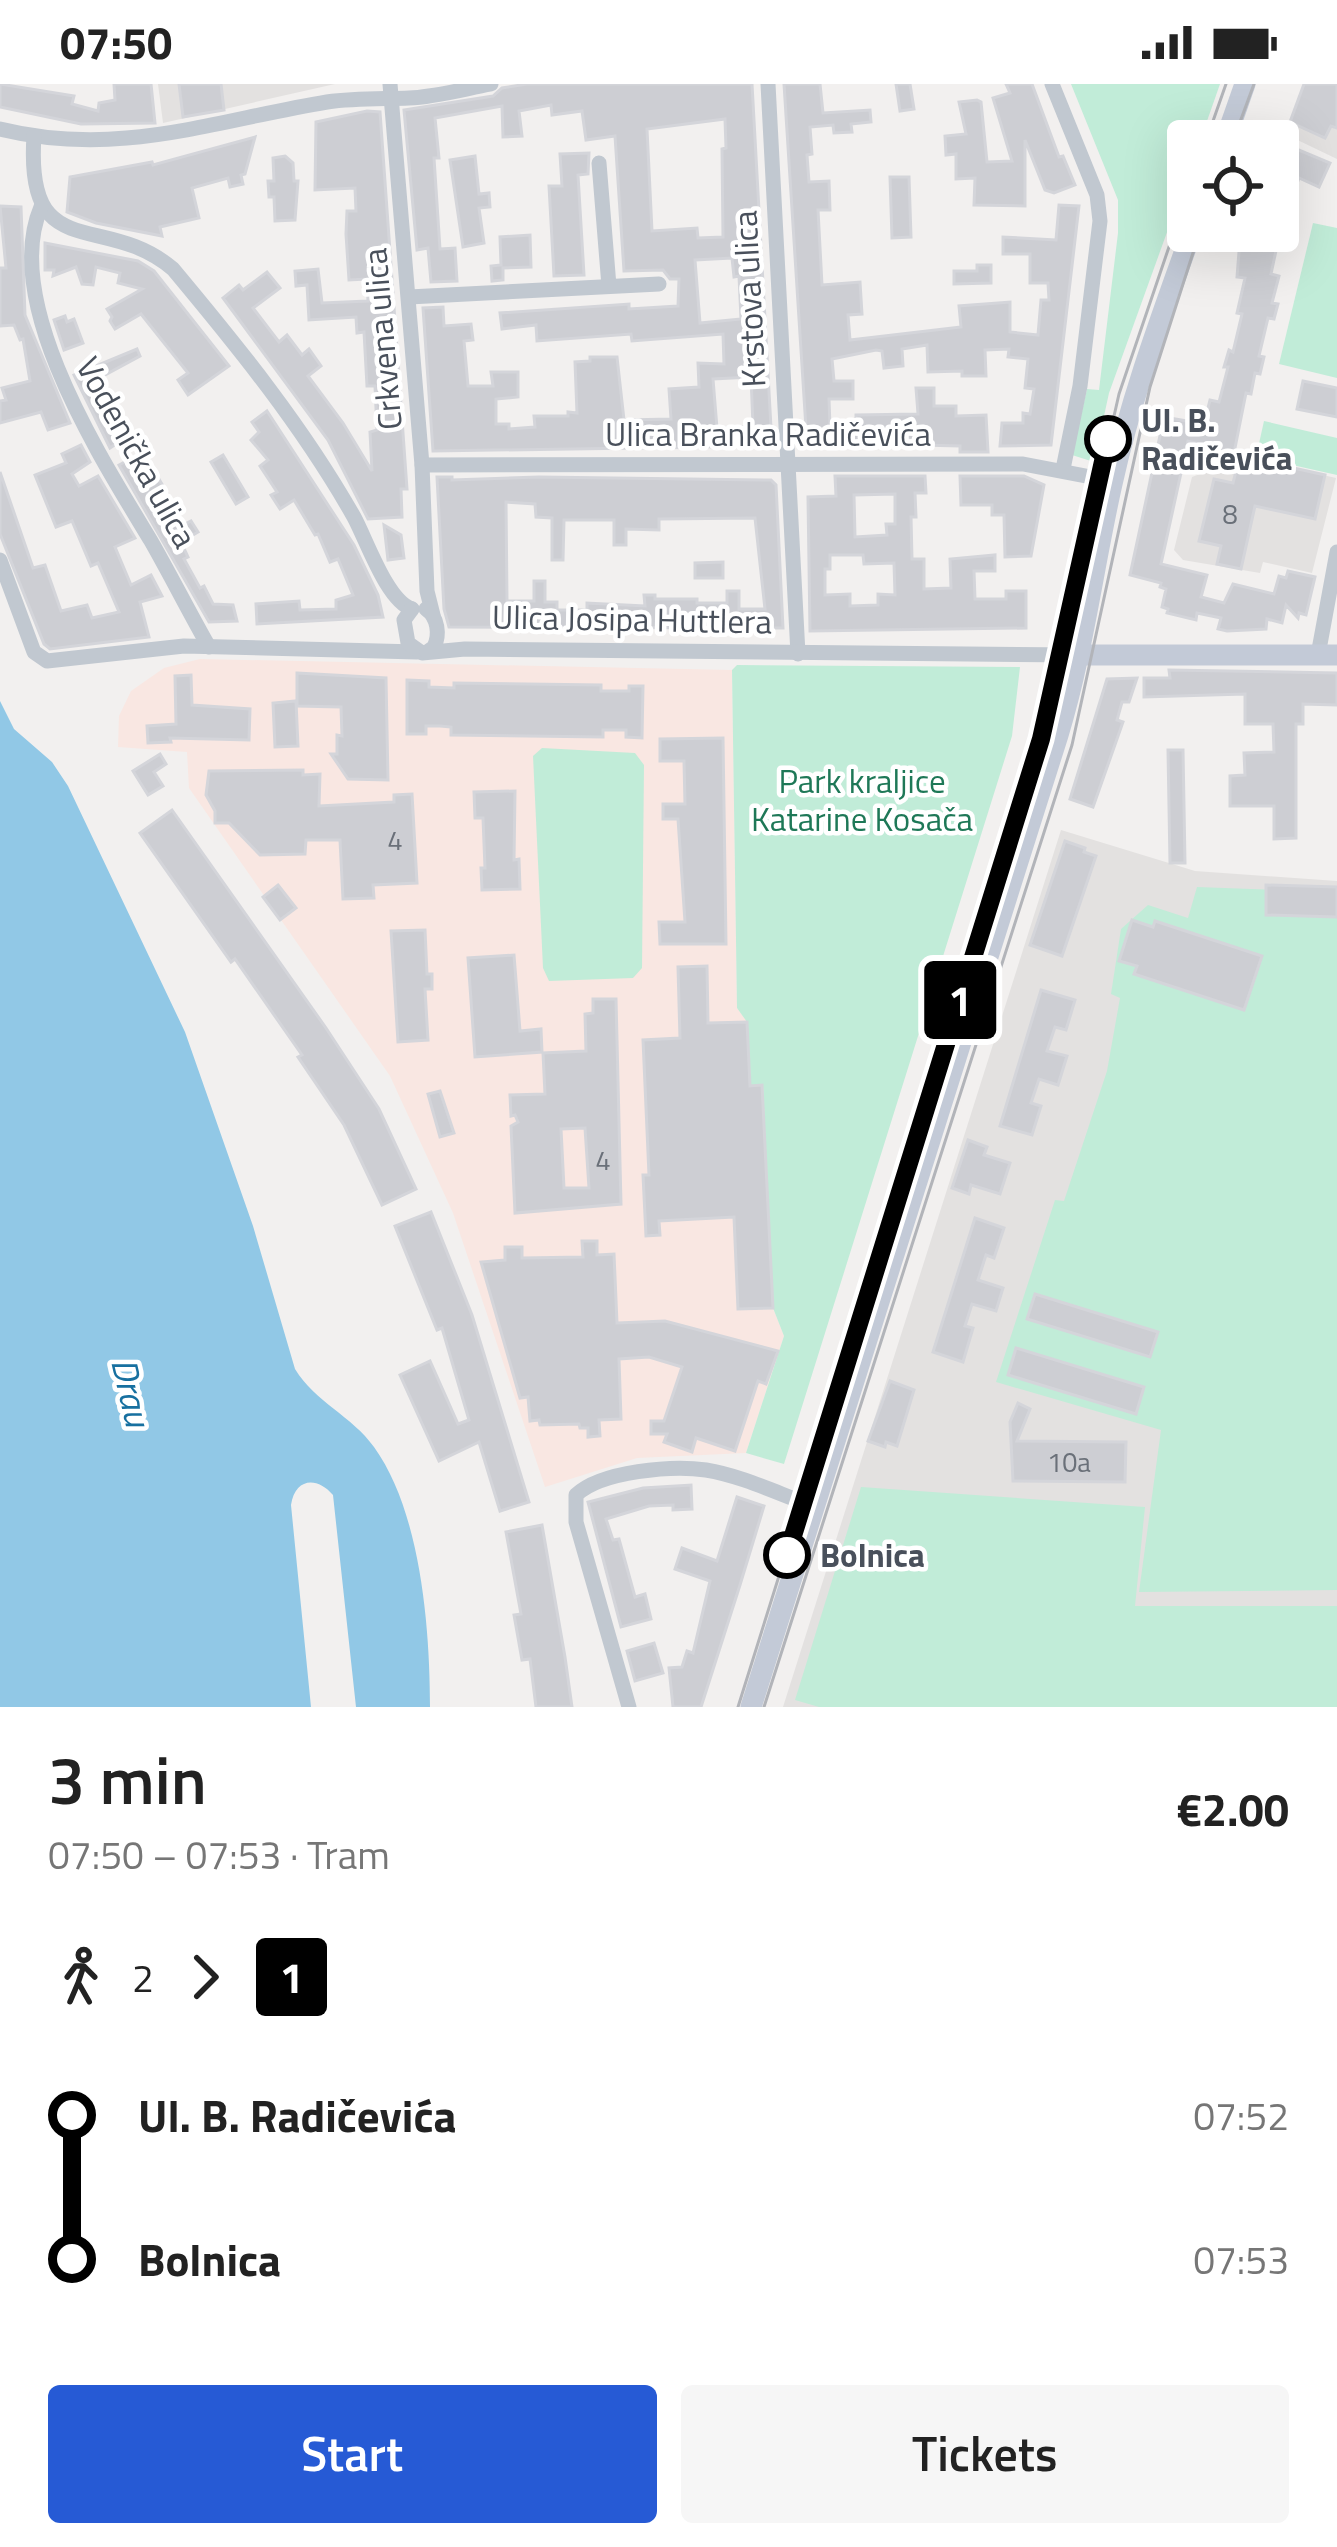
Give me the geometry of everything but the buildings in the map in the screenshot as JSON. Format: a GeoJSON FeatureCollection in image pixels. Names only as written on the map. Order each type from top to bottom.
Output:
{"type":"FeatureCollection","features":[{"type":"Feature","properties":{"kind":"main road"},"geometry":{"type":"LineString","coordinates":[[1232,120],[1245,84]]}},
{"type":"Feature","properties":{"kind":"main road"},"geometry":{"type":"LineString","coordinates":[[751,1707],[1068,702],[1112,481],[1144,365],[1184,252]]}},
{"type":"Feature","properties":{"kind":"main road"},"geometry":{"type":"LineString","coordinates":[[1078,655],[1328,655]]}},
{"type":"Feature","properties":{"kind":"street"},"geometry":{"type":"LineString","coordinates":[[0,129],[88,141],[196,131],[391,90],[419,97],[490,84]]}},
{"type":"Feature","properties":{"kind":"street","name":"Krstova ulica"},"geometry":{"type":"LineString","coordinates":[[768,84],[798,654]]}},
{"type":"Feature","properties":{"kind":"street"},"geometry":{"type":"LineString","coordinates":[[1052,84],[1097,195],[1100,221],[1083,365],[1063,470]]}},
{"type":"Feature","properties":{"kind":"street","name":"Crkvena ulica"},"geometry":{"type":"LineString","coordinates":[[391,90],[422,465],[425,616]]}},
{"type":"Feature","properties":{"kind":"street","name":"Vodenička ulica"},"geometry":{"type":"LineString","coordinates":[[34,136],[32,167],[41,207],[34,227],[33,278],[53,364],[209,647]]}},
{"type":"Feature","properties":{"kind":"street"},"geometry":{"type":"LineString","coordinates":[[599,163],[609,286]]}},
{"type":"Feature","properties":{"kind":"street"},"geometry":{"type":"LineString","coordinates":[[41,207],[70,229],[152,252],[173,269],[302,430],[366,538],[396,600],[425,616],[437,643],[422,652],[408,643],[405,615],[425,616]]}},
{"type":"Feature","properties":{"kind":"street"},"geometry":{"type":"LineString","coordinates":[[409,297],[659,284]]}},
{"type":"Feature","properties":{"kind":"street","name":"Ulica Branka Radičevića"},"geometry":{"type":"LineString","coordinates":[[422,465],[1023,464],[1112,481]]}},
{"type":"Feature","properties":{"kind":"street"},"geometry":{"type":"LineString","coordinates":[[1328,655],[1337,552]]}},
{"type":"Feature","properties":{"kind":"street","name":"Ulica Josipa Huttlera"},"geometry":{"type":"LineString","coordinates":[[0,560],[40,659],[209,647],[377,653],[465,649],[798,654]]}},
{"type":"Feature","properties":{"kind":"street","name":"Ulica Josipa Huttlera"},"geometry":{"type":"LineString","coordinates":[[425,616],[445,642],[465,649]]}},
{"type":"Feature","properties":{"kind":"street"},"geometry":{"type":"LineString","coordinates":[[377,653],[395,646],[406,631]]}},
{"type":"Feature","properties":{"kind":"street"},"geometry":{"type":"LineString","coordinates":[[798,654],[1078,655]]}},
{"type":"Feature","properties":{"kind":"street"},"geometry":{"type":"LineString","coordinates":[[628,1707],[576,1522],[576,1495],[590,1485],[633,1473],[705,1470],[816,1508]]}},
{"type":"Feature","properties":{"kind":"shaded area"},"geometry":{"type":"Polygon","coordinates":[[[158,84],[335,84],[163,123],[158,84]]]}},
{"type":"Feature","properties":{"kind":"shaded area"},"geometry":{"type":"Polygon","coordinates":[[[1304,84],[1337,84],[1337,159],[1299,141],[1299,120],[1290,120],[1304,84]]]}},
{"type":"Feature","properties":{"kind":"shaded area"},"geometry":{"type":"Polygon","coordinates":[[[1245,457],[1336,478],[1312,573],[1263,562],[1260,573],[1183,560],[1174,550],[1192,477],[1245,457]]]}},
{"type":"Feature","properties":{"kind":"shaded area"},"geometry":{"type":"Polygon","coordinates":[[[200,659],[732,670],[737,1008],[747,1021],[750,1085],[762,1085],[773,1308],[784,1336],[746,1453],[637,1458],[545,1487],[453,1213],[390,1076],[189,788],[187,752],[118,747],[119,716],[131,691],[164,668],[200,659]]]}},
{"type":"Feature","properties":{"kind":"shaded area"},"geometry":{"type":"Polygon","coordinates":[[[1061,830],[1195,871],[1337,881],[1337,1707],[783,1707],[1061,830]]]}},
{"type":"Feature","properties":{"kind":"green space"},"geometry":{"type":"Polygon","coordinates":[[[1071,84],[1220,84],[1207,120],[1167,120],[1167,232],[1109,393],[1094,462],[1072,455],[1087,389],[1099,390],[1118,200],[1071,84]]]}},
{"type":"Feature","properties":{"kind":"green space"},"geometry":{"type":"Polygon","coordinates":[[[1313,223],[1337,228],[1337,378],[1279,364],[1313,223]]]}},
{"type":"Feature","properties":{"kind":"green space"},"geometry":{"type":"Polygon","coordinates":[[[1264,421],[1337,438],[1337,475],[1256,457],[1264,421]]]}},
{"type":"Feature","properties":{"kind":"green space","name":"Park kraljice Katarine Kosača"},"geometry":{"type":"Polygon","coordinates":[[[737,665],[1020,667],[1012,736],[784,1464],[746,1453],[784,1336],[773,1308],[763,1086],[750,1086],[747,1022],[737,1008],[732,670],[737,665]]]}},
{"type":"Feature","properties":{"kind":"green space"},"geometry":{"type":"Polygon","coordinates":[[[542,748],[635,753],[644,765],[642,968],[633,978],[549,981],[543,968],[533,756],[542,748]]]}},
{"type":"Feature","properties":{"kind":"green space"},"geometry":{"type":"Polygon","coordinates":[[[1197,887],[1337,892],[1337,1590],[1139,1592],[1161,1430],[996,1382],[1055,1200],[1064,1201],[1107,1071],[1120,998],[1111,994],[1121,929],[1148,905],[1188,918],[1197,887]]]}},
{"type":"Feature","properties":{"kind":"green space"},"geometry":{"type":"Polygon","coordinates":[[[861,1487],[1145,1507],[1135,1606],[1337,1606],[1337,1707],[819,1707],[795,1700],[861,1487]]]}},
{"type":"Feature","properties":{"kind":"water","name":"Drau"},"geometry":{"type":"Polygon","coordinates":[[[0,701],[14,729],[52,762],[68,786],[185,1032],[253,1226],[295,1369],[374,1447],[403,1504],[420,1572],[430,1707],[356,1707],[333,1495],[308,1483],[297,1489],[291,1505],[311,1707],[0,1707],[0,701]]]}},
{"type":"Feature","properties":{"kind":"tram line"},"geometry":{"type":"LineString","coordinates":[[1213,120],[1226,84]]}},
{"type":"Feature","properties":{"kind":"tram line"},"geometry":{"type":"LineString","coordinates":[[1241,120],[1254,84]]}},
{"type":"Feature","properties":{"kind":"tram line"},"geometry":{"type":"LineString","coordinates":[[738,1707],[1041,739],[1119,394],[1167,252]]}},
{"type":"Feature","properties":{"kind":"tram line"},"geometry":{"type":"LineString","coordinates":[[764,1707],[1072,745],[1150,387],[1193,252]]}},
{"type":"Feature","properties":{"kind":"tram line","name":"1"},"geometry":{"type":"LineString","coordinates":[[787,1555],[1041,739],[1108,439]]}},
{"type":"Feature","properties":{"kind":"place","name":"Ul. B. Radičevića"},"geometry":{"type":"Point","coordinates":[1108,439]}},
{"type":"Feature","properties":{"kind":"place","name":"Bolnica"},"geometry":{"type":"Point","coordinates":[787,1555]}}]}
